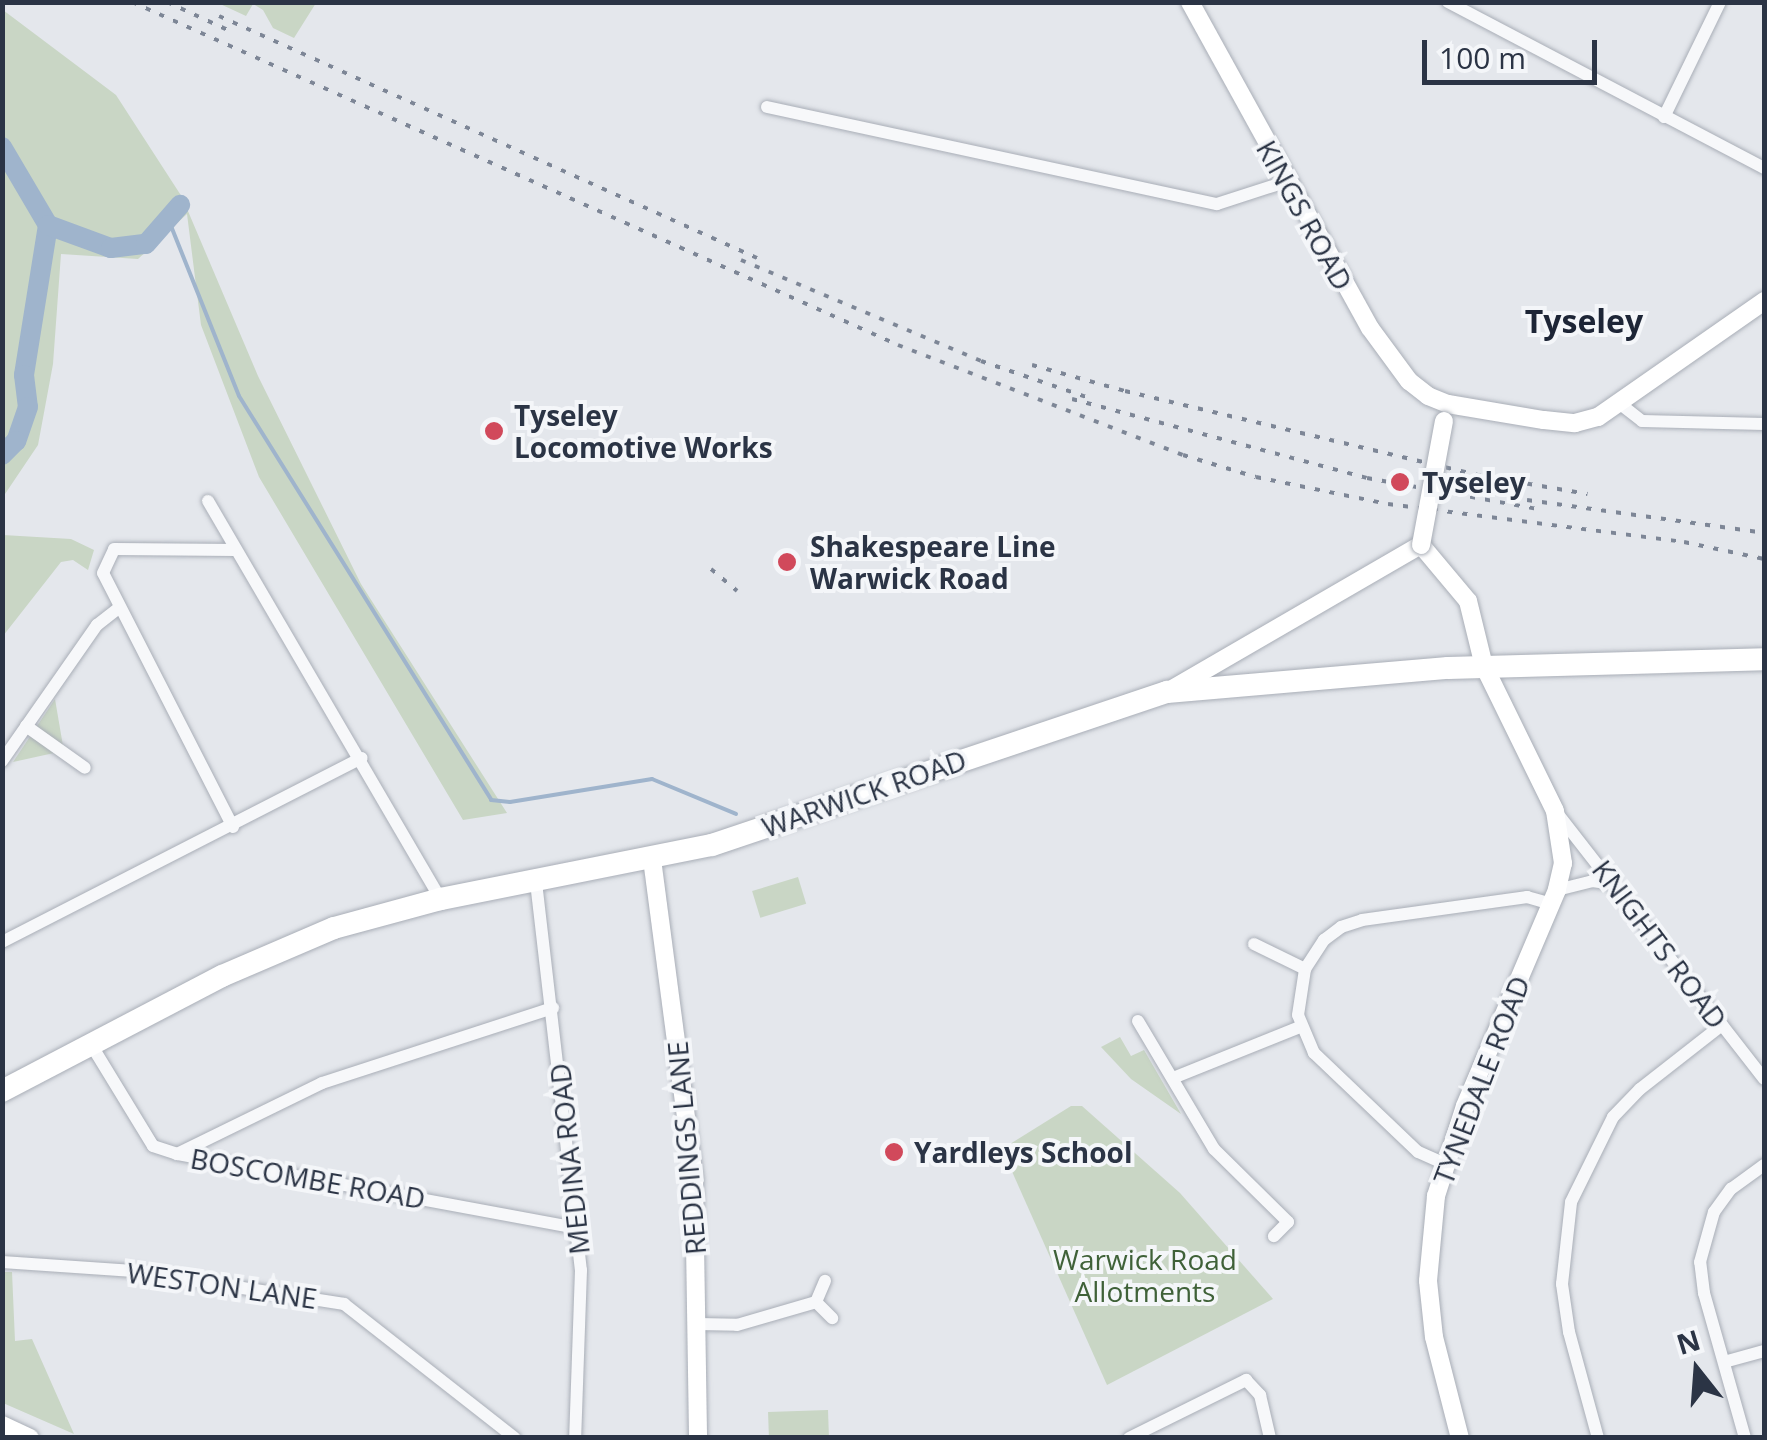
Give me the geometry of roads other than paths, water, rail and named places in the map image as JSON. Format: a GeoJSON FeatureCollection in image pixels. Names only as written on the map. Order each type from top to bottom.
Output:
{"type":"FeatureCollection","features":[{"type":"Feature","properties":{"kind":"highway","name":"WARWICK ROAD"},"geometry":{"type":"LineString","coordinates":[[2,1091],[262,956],[334,928],[441,899],[652,859],[779,824],[1168,692],[1484,666],[1764,659]]}},
{"type":"Feature","properties":{"kind":"street","name":"KINGS ROAD"},"geometry":{"type":"LineString","coordinates":[[1190,2],[1285,182],[1390,357],[1446,413]]}},
{"type":"Feature","properties":{"kind":"street"},"geometry":{"type":"LineString","coordinates":[[1448,2],[1764,168]]}},
{"type":"Feature","properties":{"kind":"street"},"geometry":{"type":"LineString","coordinates":[[1664,117],[1720,2]]}},
{"type":"Feature","properties":{"kind":"street"},"geometry":{"type":"LineString","coordinates":[[768,107],[1217,204],[1285,182]]}},
{"type":"Feature","properties":{"kind":"street"},"geometry":{"type":"LineString","coordinates":[[1168,692],[1421,545],[1446,413],[1575,423],[1598,417],[1764,301]]}},
{"type":"Feature","properties":{"kind":"street"},"geometry":{"type":"LineString","coordinates":[[1618,403],[1642,421],[1764,424]]}},
{"type":"Feature","properties":{"kind":"street"},"geometry":{"type":"LineString","coordinates":[[208,502],[362,758],[441,899]]}},
{"type":"Feature","properties":{"kind":"street","name":"KNIGHTS ROAD"},"geometry":{"type":"LineString","coordinates":[[1421,545],[1468,601],[1484,666],[1555,811],[1764,1079]]}},
{"type":"Feature","properties":{"kind":"street"},"geometry":{"type":"LineString","coordinates":[[232,827],[103,573],[111,551],[236,550]]}},
{"type":"Feature","properties":{"kind":"street"},"geometry":{"type":"LineString","coordinates":[[2,761],[97,625],[120,607]]}},
{"type":"Feature","properties":{"kind":"street"},"geometry":{"type":"LineString","coordinates":[[1220,688],[1221,671],[1239,651]]}},
{"type":"Feature","properties":{"kind":"street"},"geometry":{"type":"LineString","coordinates":[[26,726],[85,768]]}},
{"type":"Feature","properties":{"kind":"street"},"geometry":{"type":"LineString","coordinates":[[2,942],[362,758]]}},
{"type":"Feature","properties":{"kind":"street","name":"KNIGHTS ROAD"},"geometry":{"type":"LineString","coordinates":[[1554,897],[1563,864],[1555,811]]}},
{"type":"Feature","properties":{"kind":"street","name":"REDDINGS LANE"},"geometry":{"type":"LineString","coordinates":[[652,859],[694,1180],[698,1438]]}},
{"type":"Feature","properties":{"kind":"street"},"geometry":{"type":"LineString","coordinates":[[1444,1163],[1418,1152],[1314,1053],[1300,1027],[1298,1001],[1306,969],[1324,940],[1341,927],[1362,920],[1554,897],[1592,881],[1613,884]]}},
{"type":"Feature","properties":{"kind":"street","name":"MEDINA ROAD"},"geometry":{"type":"LineString","coordinates":[[536,882],[581,1270],[575,1438]]}},
{"type":"Feature","properties":{"kind":"street","name":"TYNEDALE ROAD"},"geometry":{"type":"LineString","coordinates":[[1460,1438],[1434,1337],[1428,1281],[1444,1163],[1554,897]]}},
{"type":"Feature","properties":{"kind":"street"},"geometry":{"type":"LineString","coordinates":[[1254,944],[1306,969]]}},
{"type":"Feature","properties":{"kind":"street"},"geometry":{"type":"LineString","coordinates":[[177,1154],[322,1083],[553,1008]]}},
{"type":"Feature","properties":{"kind":"street"},"geometry":{"type":"LineString","coordinates":[[1138,1021],[1173,1078],[1190,1116],[1214,1149],[1288,1222],[1274,1236]]}},
{"type":"Feature","properties":{"kind":"street"},"geometry":{"type":"LineString","coordinates":[[1598,1438],[1570,1332],[1562,1284],[1572,1202],[1586,1164],[1613,1117],[1640,1089],[1722,1026]]}},
{"type":"Feature","properties":{"kind":"street"},"geometry":{"type":"LineString","coordinates":[[1173,1078],[1300,1027]]}},
{"type":"Feature","properties":{"kind":"street","name":"BOSCOMBE ROAD"},"geometry":{"type":"LineString","coordinates":[[92,1046],[153,1146],[177,1154],[578,1228]]}},
{"type":"Feature","properties":{"kind":"street"},"geometry":{"type":"LineString","coordinates":[[1745,1438],[1704,1293],[1700,1262],[1704,1236],[1731,1189],[1764,1165]]}},
{"type":"Feature","properties":{"kind":"street","name":"WESTON LANE"},"geometry":{"type":"LineString","coordinates":[[2,1262],[134,1271],[344,1304],[516,1438]]}},
{"type":"Feature","properties":{"kind":"street"},"geometry":{"type":"LineString","coordinates":[[816,1302],[825,1281]]}},
{"type":"Feature","properties":{"kind":"street"},"geometry":{"type":"LineString","coordinates":[[698,1324],[737,1324],[816,1302]]}},
{"type":"Feature","properties":{"kind":"street"},"geometry":{"type":"LineString","coordinates":[[816,1302],[832,1318]]}},
{"type":"Feature","properties":{"kind":"street"},"geometry":{"type":"LineString","coordinates":[[1724,1362],[1764,1351]]}},
{"type":"Feature","properties":{"kind":"street"},"geometry":{"type":"LineString","coordinates":[[1129,1438],[1246,1380],[1260,1395],[1270,1438]]}},
{"type":"Feature","properties":{"kind":"street"},"geometry":{"type":"LineString","coordinates":[[1159,1423],[1165,1438]]}},
{"type":"Feature","properties":{"kind":"street"},"geometry":{"type":"LineString","coordinates":[[2,1425],[30,1438]]}},
{"type":"Feature","properties":{"kind":"waterway"},"geometry":{"type":"LineString","coordinates":[[2,147],[48,225],[24,375],[28,407],[16,441],[2,455]]}},
{"type":"Feature","properties":{"kind":"waterway"},"geometry":{"type":"LineString","coordinates":[[48,225],[111,248],[146,244],[180,205]]}},
{"type":"Feature","properties":{"kind":"waterway"},"geometry":{"type":"LineString","coordinates":[[169,221],[239,396],[491,800],[510,802],[652,779],[736,814]]}},
{"type":"Feature","properties":{"kind":"railway"},"geometry":{"type":"LineString","coordinates":[[132,2],[898,345],[1183,455],[1256,477],[1388,504],[1684,542],[1764,559]]}},
{"type":"Feature","properties":{"kind":"railway"},"geometry":{"type":"LineString","coordinates":[[167,2],[230,31]]}},
{"type":"Feature","properties":{"kind":"railway"},"geometry":{"type":"LineString","coordinates":[[219,16],[757,258]]}},
{"type":"Feature","properties":{"kind":"railway"},"geometry":{"type":"LineString","coordinates":[[741,260],[981,361],[1089,398]]}},
{"type":"Feature","properties":{"kind":"railway"},"geometry":{"type":"LineString","coordinates":[[1032,365],[1125,391],[1483,476],[1587,494]]}},
{"type":"Feature","properties":{"kind":"railway"},"geometry":{"type":"LineString","coordinates":[[1072,399],[1367,478],[1538,509]]}},
{"type":"Feature","properties":{"kind":"railway"},"geometry":{"type":"LineString","coordinates":[[1527,500],[1764,533]]}},
{"type":"Feature","properties":{"kind":"railway"},"geometry":{"type":"LineString","coordinates":[[711,569],[737,591]]}},
{"type":"Feature","properties":{"kind":"place","name":"Tyseley Locomotive Works"},"geometry":{"type":"Point","coordinates":[494,431]}},
{"type":"Feature","properties":{"kind":"place","name":"Tyseley"},"geometry":{"type":"Point","coordinates":[1400,482]}},
{"type":"Feature","properties":{"kind":"place","name":"Shakespeare Line Warwick Road"},"geometry":{"type":"Point","coordinates":[787,562]}},
{"type":"Feature","properties":{"kind":"place","name":"Yardleys School"},"geometry":{"type":"Point","coordinates":[894,1152]}},
{"type":"Feature","properties":{"kind":"district","name":"Tyseley"},"geometry":{"type":"Point","coordinates":[1584,321]}},
{"type":"Feature","properties":{"kind":"park label","name":"Warwick Road Allotments"},"geometry":{"type":"Point","coordinates":[1145,1275]}}]}
